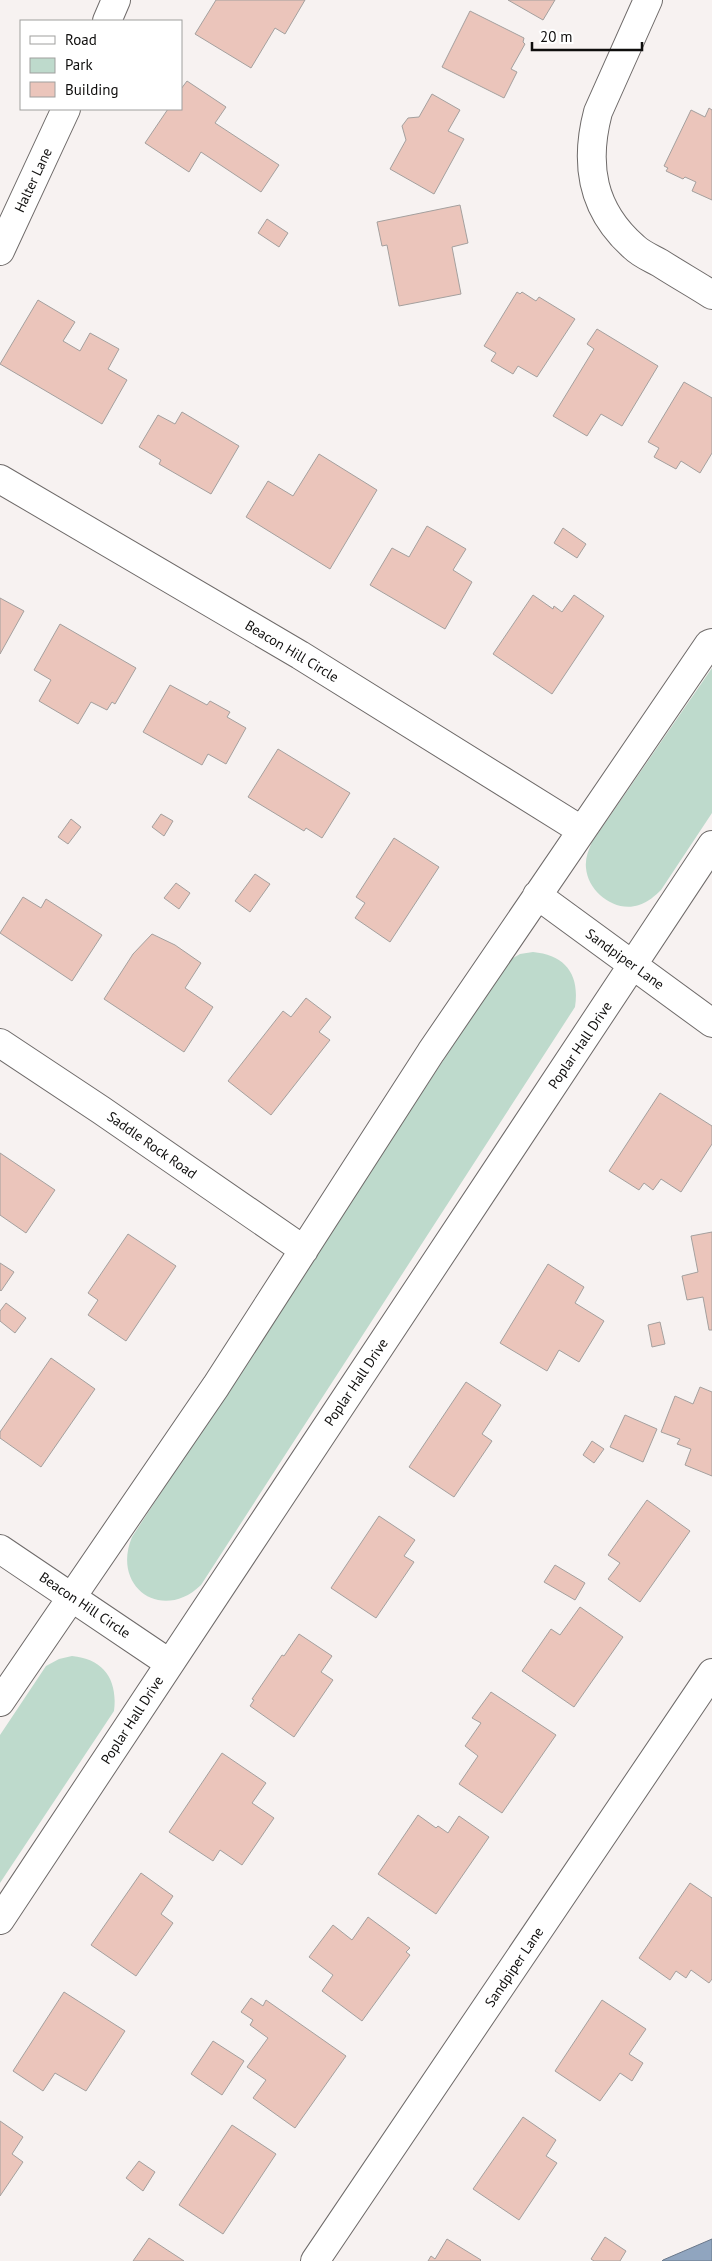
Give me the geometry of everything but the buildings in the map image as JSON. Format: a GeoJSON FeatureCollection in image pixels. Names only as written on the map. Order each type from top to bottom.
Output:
{"type":"FeatureCollection","features":[{"type":"Feature","properties":{"kind":"street"},"geometry":{"type":"LineString","coordinates":[[107,20],[116,0]]}},
{"type":"Feature","properties":{"kind":"street"},"geometry":{"type":"LineString","coordinates":[[648,0],[598,112],[593,130],[590,162],[598,198],[613,226],[635,248],[712,295]]}},
{"type":"Feature","properties":{"kind":"street","name":"Halter Lane"},"geometry":{"type":"LineString","coordinates":[[0,251],[66,110]]}},
{"type":"Feature","properties":{"kind":"street","name":"Beacon Hill Circle"},"geometry":{"type":"LineString","coordinates":[[0,479],[300,655],[581,830]]}},
{"type":"Feature","properties":{"kind":"street"},"geometry":{"type":"LineString","coordinates":[[0,1702],[216,1386],[431,1052],[581,830],[712,642]]}},
{"type":"Feature","properties":{"kind":"street","name":"Poplar Hall Drive"},"geometry":{"type":"LineString","coordinates":[[0,1920],[169,1662],[712,845]]}},
{"type":"Feature","properties":{"kind":"street","name":"Sandpiper Lane"},"geometry":{"type":"LineString","coordinates":[[537,895],[712,1023]]}},
{"type":"Feature","properties":{"kind":"street","name":"Saddle Rock Road"},"geometry":{"type":"LineString","coordinates":[[0,1043],[304,1250]]}},
{"type":"Feature","properties":{"kind":"street","name":"Beacon Hill Circle"},"geometry":{"type":"LineString","coordinates":[[0,1549],[169,1662]]}},
{"type":"Feature","properties":{"kind":"street","name":"Sandpiper Lane"},"geometry":{"type":"LineString","coordinates":[[315,2261],[712,1673]]}},
{"type":"Feature","properties":{"kind":"green space"},"geometry":{"type":"Polygon","coordinates":[[[712,668],[712,813],[661,890],[648,901],[639,905],[630,907],[612,903],[597,892],[588,877],[586,861],[592,842],[712,668]]]}},
{"type":"Feature","properties":{"kind":"green space"},"geometry":{"type":"Polygon","coordinates":[[[533,952],[554,957],[568,968],[575,985],[575,1007],[201,1585],[186,1596],[171,1601],[156,1600],[144,1594],[134,1584],[128,1571],[127,1555],[132,1537],[508,961],[520,954],[533,952]]]}},
{"type":"Feature","properties":{"kind":"green space"},"geometry":{"type":"Polygon","coordinates":[[[72,1656],[93,1662],[107,1673],[114,1690],[114,1711],[0,1883],[0,1735],[46,1666],[59,1659],[72,1656]]]}},
{"type":"Feature","properties":{"kind":"water"},"geometry":{"type":"Polygon","coordinates":[[[712,2239],[712,2261],[662,2261],[663,2260],[712,2239]]]}}]}
